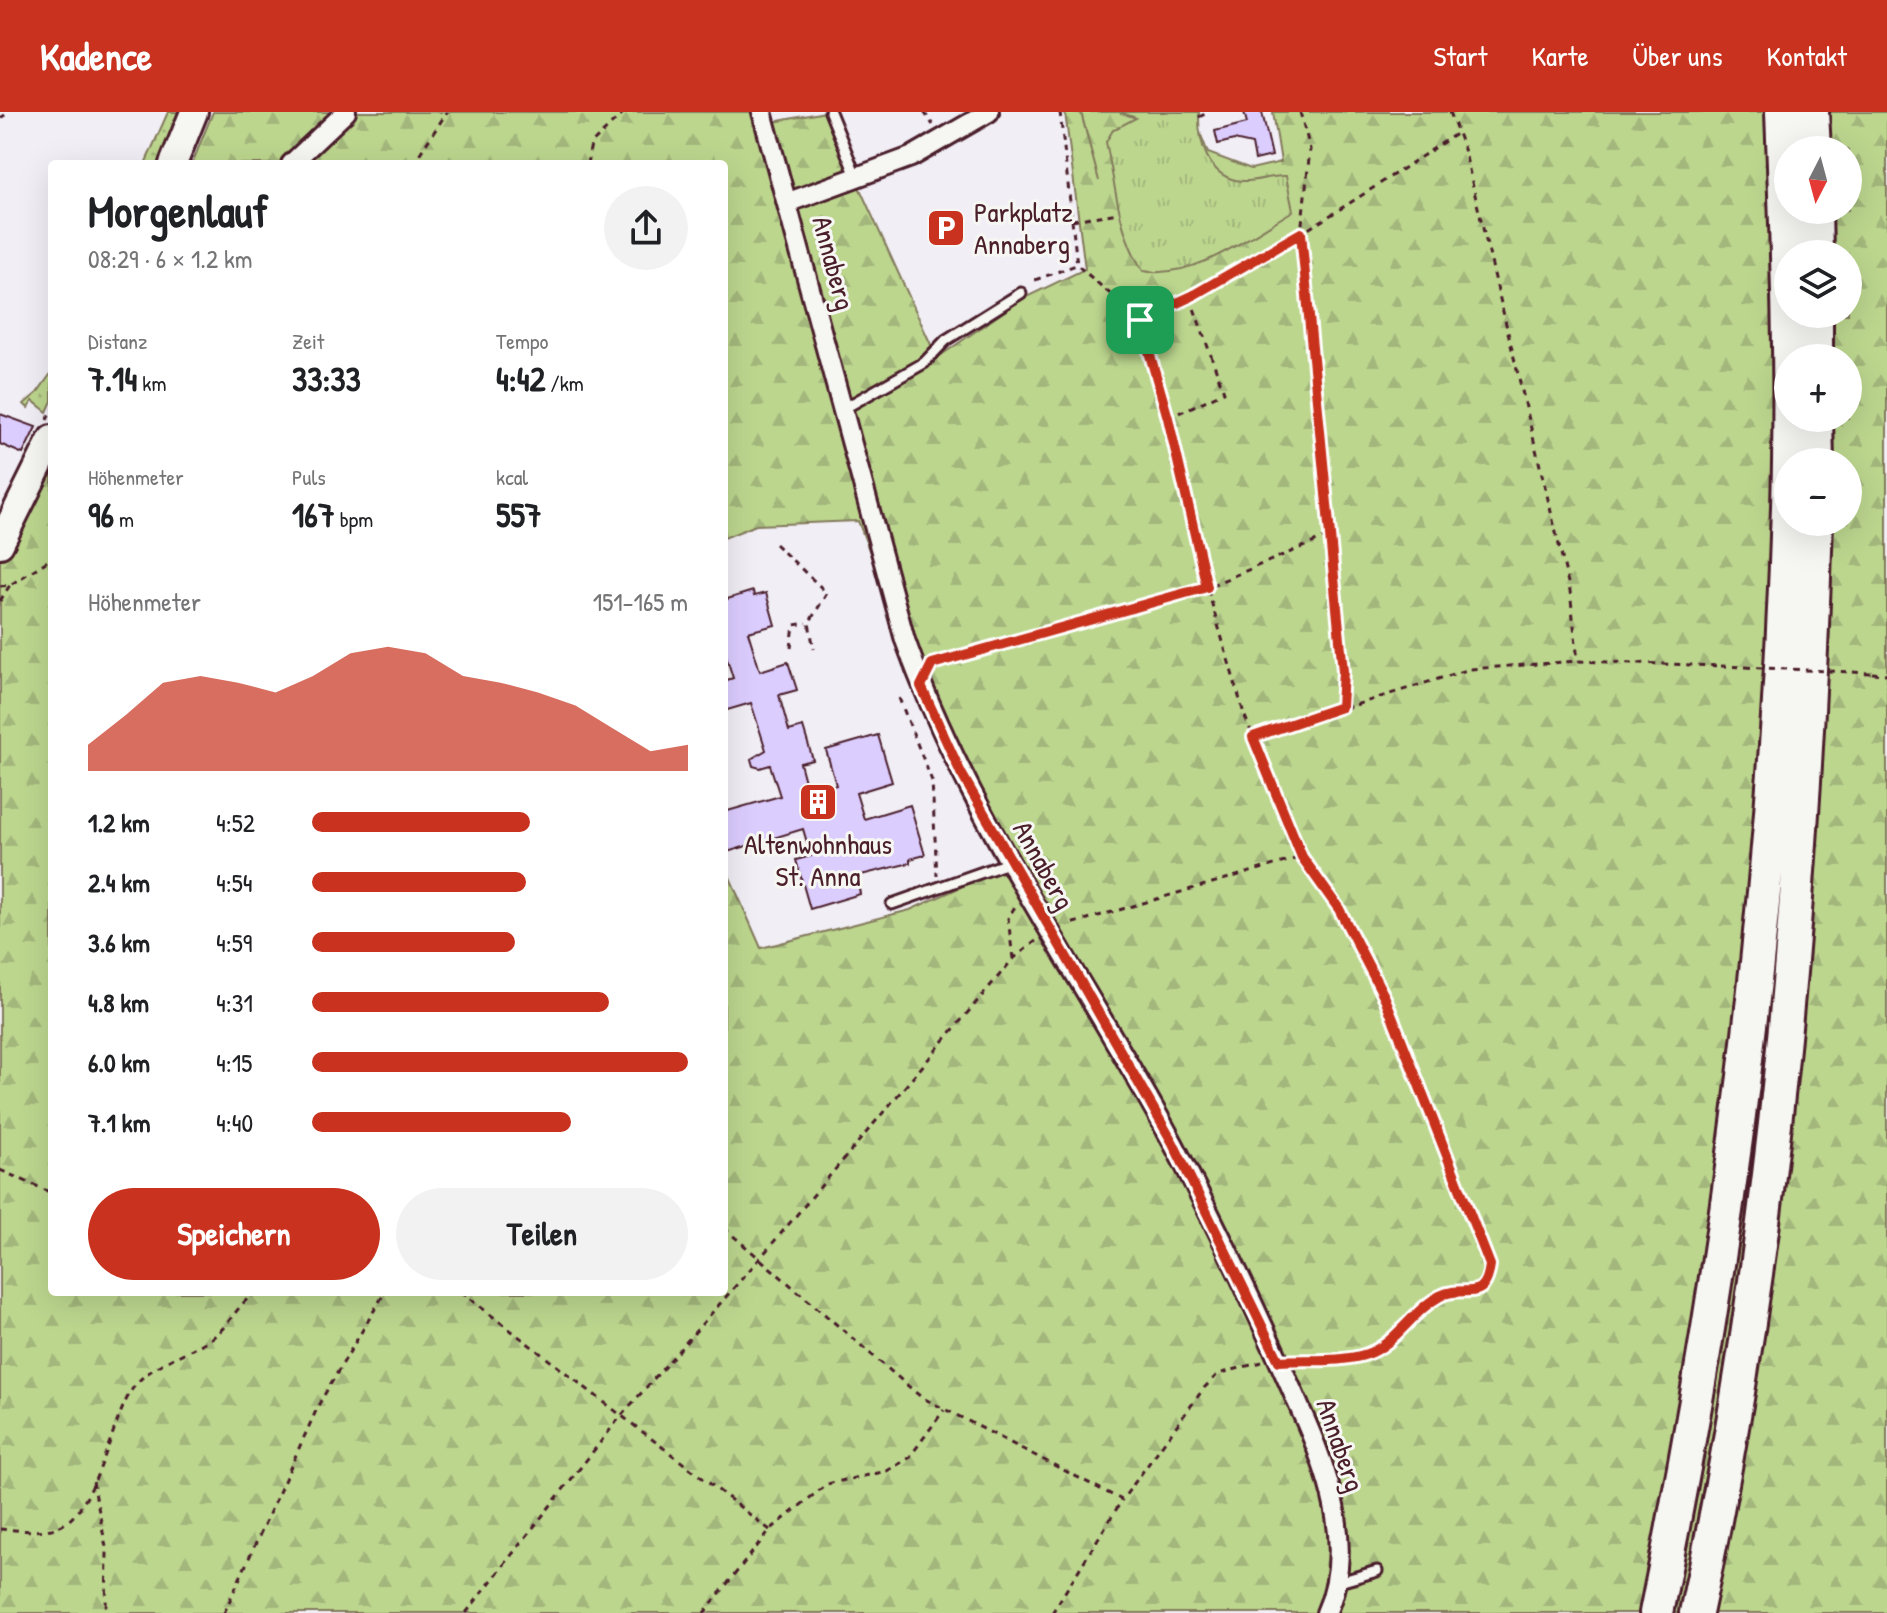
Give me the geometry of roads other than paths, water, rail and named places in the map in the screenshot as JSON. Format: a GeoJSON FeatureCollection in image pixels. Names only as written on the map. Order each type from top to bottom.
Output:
{"type":"FeatureCollection","features":[{"type":"Feature","properties":{"kind":"highway"},"geometry":{"type":"LineString","coordinates":[[1654,1613],[1687,1465],[1727,1217],[1746,1068],[1779,706],[1788,505],[1782,112]]}},
{"type":"Feature","properties":{"kind":"highway"},"geometry":{"type":"LineString","coordinates":[[1812,112],[1813,136]]}},
{"type":"Feature","properties":{"kind":"highway"},"geometry":{"type":"LineString","coordinates":[[1696,1613],[1726,1472],[1781,1078],[1810,703],[1816,536]]}},
{"type":"Feature","properties":{"kind":"main road"},"geometry":{"type":"LineString","coordinates":[[175,160],[194,112]]}},
{"type":"Feature","properties":{"kind":"main road"},"geometry":{"type":"LineString","coordinates":[[0,544],[48,447]]}},
{"type":"Feature","properties":{"kind":"street"},"geometry":{"type":"LineString","coordinates":[[295,160],[346,112]]}},
{"type":"Feature","properties":{"kind":"street","name":"Annaberg"},"geometry":{"type":"LineString","coordinates":[[762,112],[789,202],[905,640],[921,686],[961,773],[1173,1143],[1279,1361],[1325,1467],[1331,1489],[1338,1548],[1336,1583],[1326,1613]]}},
{"type":"Feature","properties":{"kind":"street"},"geometry":{"type":"LineString","coordinates":[[789,202],[911,157],[989,112]]}},
{"type":"Feature","properties":{"kind":"lane"},"geometry":{"type":"LineString","coordinates":[[830,112],[856,176]]}},
{"type":"Feature","properties":{"kind":"lane"},"geometry":{"type":"LineString","coordinates":[[843,409],[924,363],[946,340],[1021,293]]}},
{"type":"Feature","properties":{"kind":"lane"},"geometry":{"type":"LineString","coordinates":[[892,904],[1011,862]]}},
{"type":"Feature","properties":{"kind":"lane"},"geometry":{"type":"LineString","coordinates":[[1336,1583],[1377,1571]]}},
{"type":"Feature","properties":{"kind":"place","name":"Parkplatz Annaberg"},"geometry":{"type":"Point","coordinates":[946,228]}},
{"type":"Feature","properties":{"kind":"place","name":"Altenwohnhaus St. Anna"},"geometry":{"type":"Point","coordinates":[818,802]}}]}
